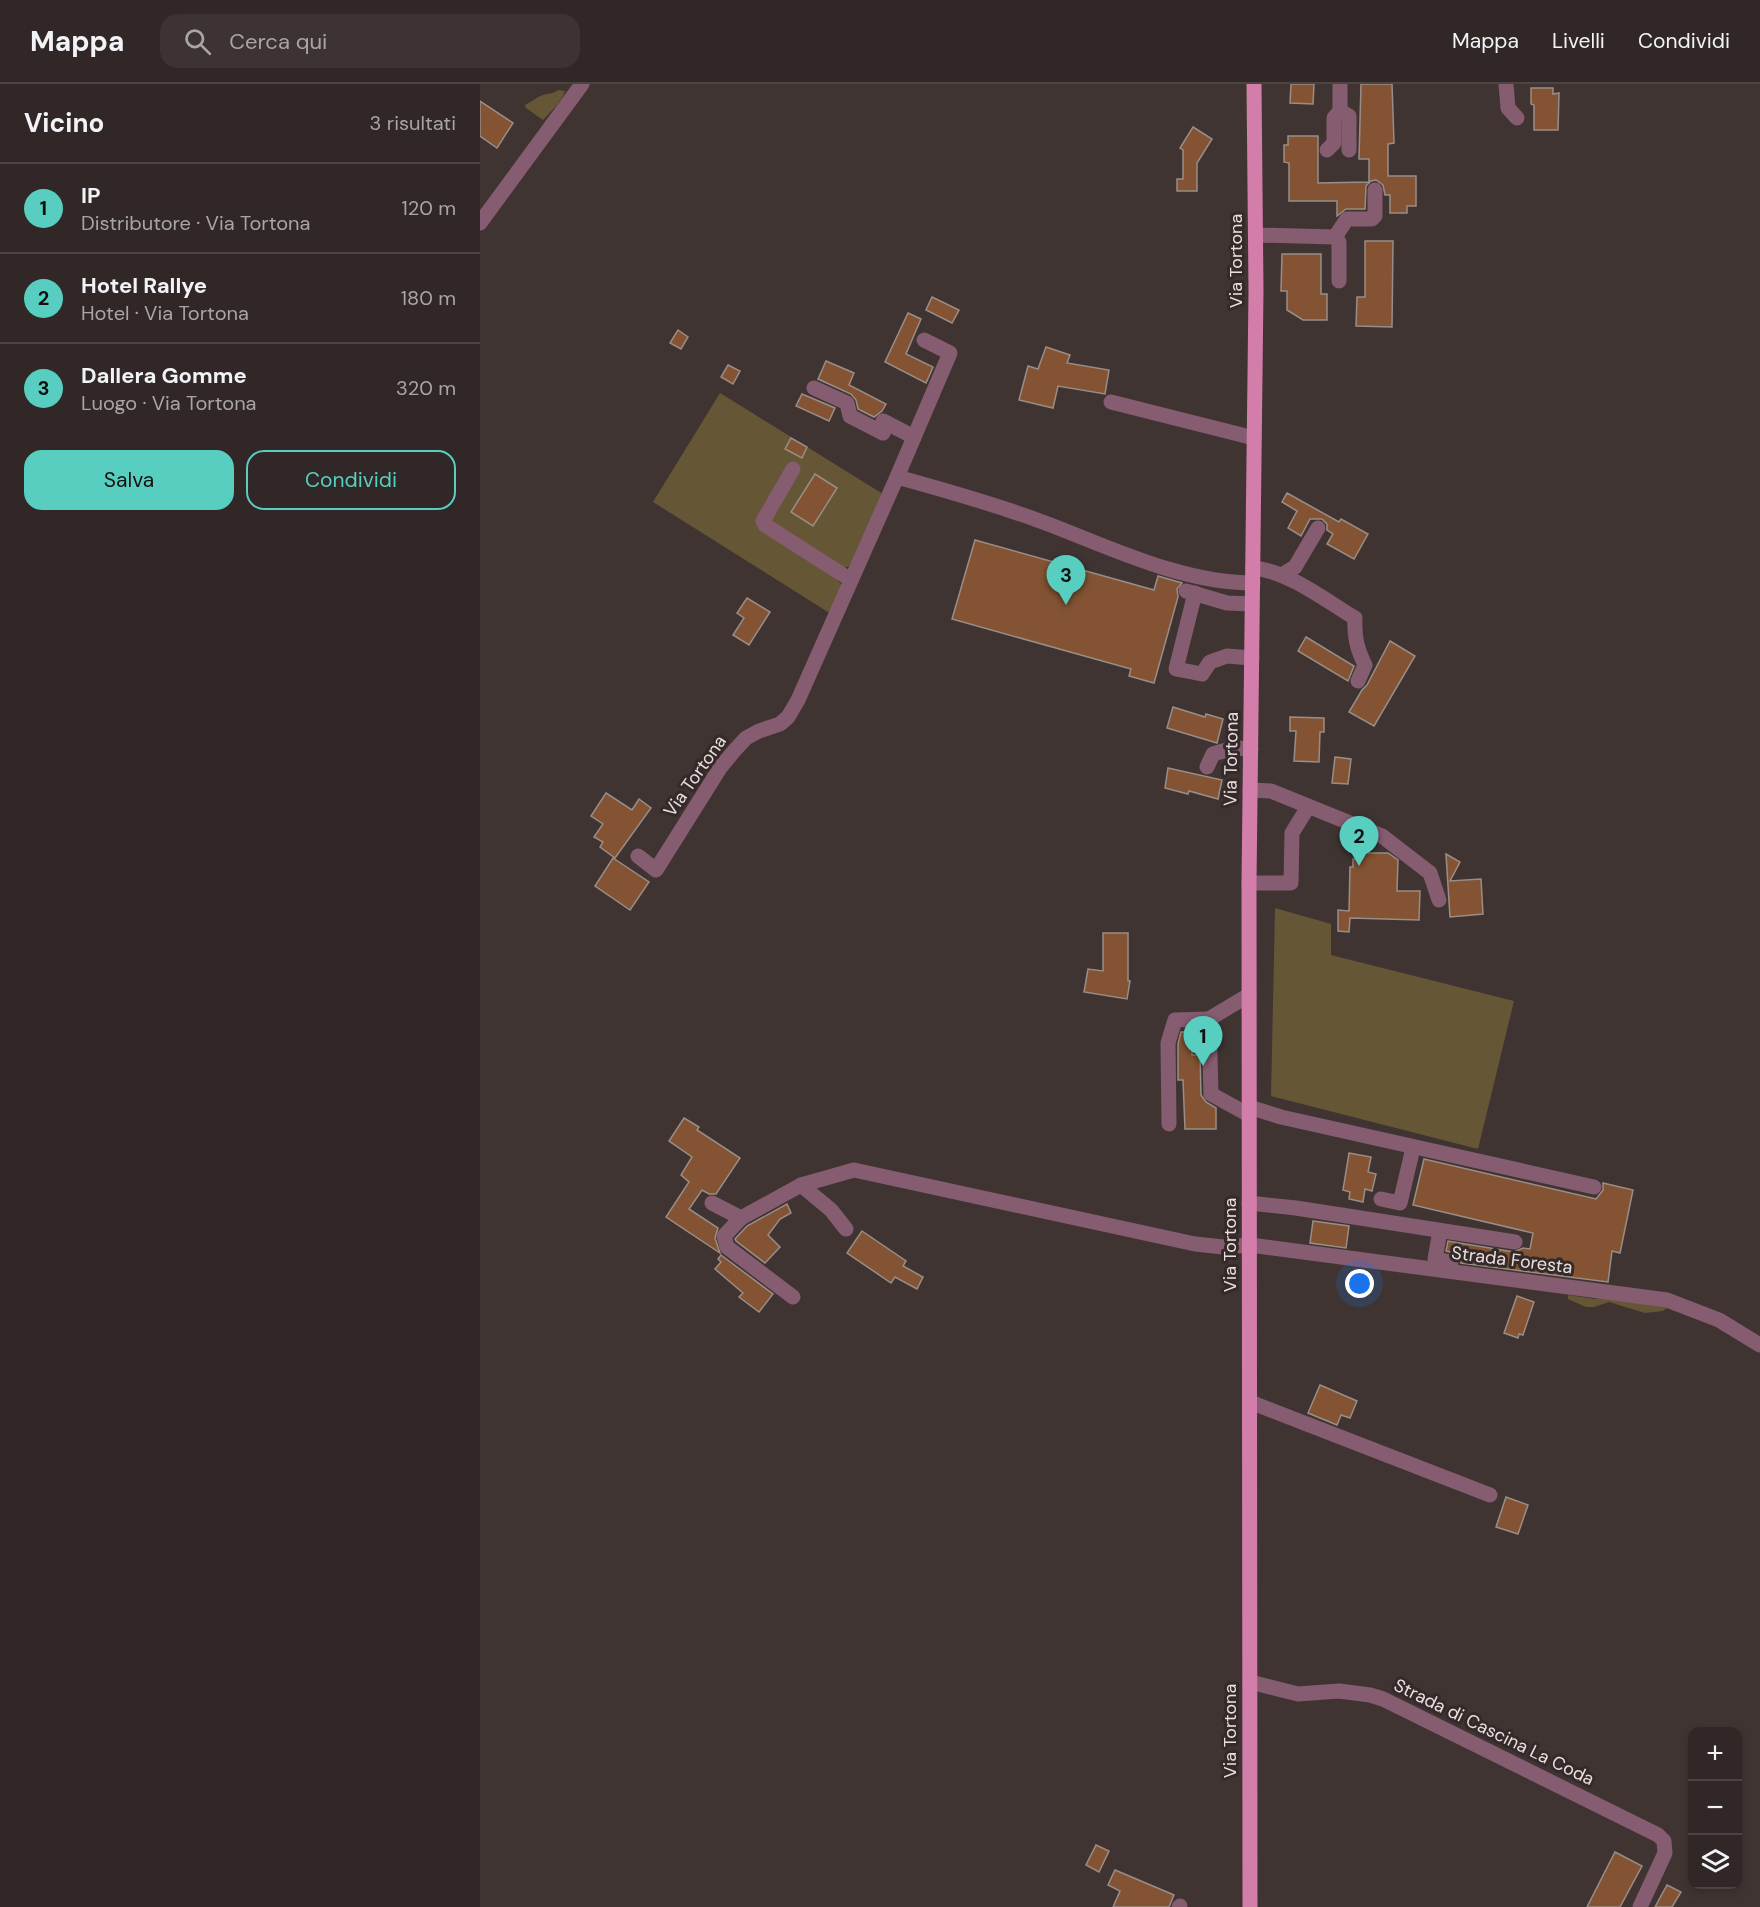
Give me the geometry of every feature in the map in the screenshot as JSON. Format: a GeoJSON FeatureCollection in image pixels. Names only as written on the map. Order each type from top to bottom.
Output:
{"type":"FeatureCollection","features":[{"type":"Feature","properties":{"kind":"main road","name":"Via Tortona"},"geometry":{"type":"LineString","coordinates":[[1250,1907],[1249,883],[1256,235],[1255,87]]}},
{"type":"Feature","properties":{"kind":"street"},"geometry":{"type":"LineString","coordinates":[[480,223],[582,84]]}},
{"type":"Feature","properties":{"kind":"street"},"geometry":{"type":"LineString","coordinates":[[1327,150],[1334,143],[1334,118],[1340,111],[1340,84]]}},
{"type":"Feature","properties":{"kind":"street"},"geometry":{"type":"LineString","coordinates":[[1506,84],[1508,108],[1517,118]]}},
{"type":"Feature","properties":{"kind":"street"},"geometry":{"type":"LineString","coordinates":[[1340,111],[1349,116],[1349,150]]}},
{"type":"Feature","properties":{"kind":"street"},"geometry":{"type":"LineString","coordinates":[[1335,237],[1347,219],[1372,219],[1375,216],[1375,190]]}},
{"type":"Feature","properties":{"kind":"street"},"geometry":{"type":"LineString","coordinates":[[1256,235],[1335,237],[1339,242],[1339,281]]}},
{"type":"Feature","properties":{"kind":"street","name":"Via Tortona"},"geometry":{"type":"LineString","coordinates":[[638,856],[656,870],[720,768],[734,751],[746,738],[780,724],[788,717],[798,700],[950,353],[924,340]]}},
{"type":"Feature","properties":{"kind":"street"},"geometry":{"type":"LineString","coordinates":[[814,388],[849,397],[850,416],[876,430],[883,433],[885,422],[914,437]]}},
{"type":"Feature","properties":{"kind":"street"},"geometry":{"type":"LineString","coordinates":[[1111,402],[1254,438]]}},
{"type":"Feature","properties":{"kind":"street"},"geometry":{"type":"LineString","coordinates":[[793,469],[763,521],[765,525],[851,580]]}},
{"type":"Feature","properties":{"kind":"street"},"geometry":{"type":"LineString","coordinates":[[897,477],[1028,517],[1134,557],[1195,576],[1239,583],[1266,569],[1282,575],[1355,618],[1354,635],[1358,652],[1365,665],[1358,681]]}},
{"type":"Feature","properties":{"kind":"street"},"geometry":{"type":"LineString","coordinates":[[1282,575],[1295,567],[1318,528]]}},
{"type":"Feature","properties":{"kind":"street"},"geometry":{"type":"LineString","coordinates":[[1252,604],[1227,603],[1190,592],[1176,669],[1202,674],[1210,662],[1227,656],[1252,658]]}},
{"type":"Feature","properties":{"kind":"street"},"geometry":{"type":"LineString","coordinates":[[1207,767],[1214,754],[1233,748],[1251,748]]}},
{"type":"Feature","properties":{"kind":"street"},"geometry":{"type":"LineString","coordinates":[[1250,790],[1270,791],[1382,836],[1430,873],[1438,900]]}},
{"type":"Feature","properties":{"kind":"street"},"geometry":{"type":"LineString","coordinates":[[1249,883],[1291,883],[1292,833],[1308,807]]}},
{"type":"Feature","properties":{"kind":"street"},"geometry":{"type":"LineString","coordinates":[[1169,1124],[1168,1042],[1175,1020],[1209,1019],[1249,995]]}},
{"type":"Feature","properties":{"kind":"street"},"geometry":{"type":"LineString","coordinates":[[1209,1019],[1211,1094],[1249,1111],[1594,1187]]}},
{"type":"Feature","properties":{"kind":"street"},"geometry":{"type":"LineString","coordinates":[[1382,1199],[1400,1203],[1413,1148]]}},
{"type":"Feature","properties":{"kind":"street","name":"Strada Foresta"},"geometry":{"type":"LineString","coordinates":[[741,1218],[801,1185],[854,1170],[1195,1244],[1223,1247],[1250,1245],[1667,1300],[1719,1320],[1760,1345]]}},
{"type":"Feature","properties":{"kind":"street"},"geometry":{"type":"LineString","coordinates":[[801,1185],[831,1210],[846,1228]]}},
{"type":"Feature","properties":{"kind":"street"},"geometry":{"type":"LineString","coordinates":[[712,1203],[741,1218],[724,1236],[727,1247],[793,1297]]}},
{"type":"Feature","properties":{"kind":"street"},"geometry":{"type":"LineString","coordinates":[[1250,1203],[1515,1242]]}},
{"type":"Feature","properties":{"kind":"street"},"geometry":{"type":"LineString","coordinates":[[1440,1231],[1435,1259],[1451,1262]]}},
{"type":"Feature","properties":{"kind":"street"},"geometry":{"type":"LineString","coordinates":[[1250,1402],[1490,1495]]}},
{"type":"Feature","properties":{"kind":"street","name":"Strada di Cascina La Coda"},"geometry":{"type":"LineString","coordinates":[[1250,1682],[1298,1694],[1339,1691],[1383,1699],[1646,1828],[1664,1841],[1665,1853],[1640,1907]]}},
{"type":"Feature","properties":{"kind":"shaded area"},"geometry":{"type":"Polygon","coordinates":[[[558,90],[565,91],[543,120],[526,108],[525,105],[538,97],[558,90]]]}},
{"type":"Feature","properties":{"kind":"shaded area"},"geometry":{"type":"Polygon","coordinates":[[[720,393],[883,494],[853,566],[840,568],[835,578],[843,586],[831,614],[653,502],[720,393]]]}},
{"type":"Feature","properties":{"kind":"shaded area"},"geometry":{"type":"Polygon","coordinates":[[[1275,908],[1331,924],[1331,955],[1514,1001],[1478,1149],[1271,1096],[1275,908]]]}},
{"type":"Feature","properties":{"kind":"shaded area"},"geometry":{"type":"Polygon","coordinates":[[[1568,1295],[1668,1307],[1663,1311],[1645,1313],[1609,1302],[1586,1307],[1568,1299],[1568,1295]]]}},
{"type":"Feature","properties":{"kind":"building"},"geometry":{"type":"Polygon","coordinates":[[[1291,84],[1314,84],[1313,104],[1290,103],[1291,84]]]}},
{"type":"Feature","properties":{"kind":"building"},"geometry":{"type":"Polygon","coordinates":[[[1361,84],[1392,84],[1394,143],[1388,144],[1388,176],[1416,176],[1416,206],[1407,206],[1407,213],[1390,213],[1390,195],[1385,195],[1383,185],[1376,180],[1366,186],[1365,209],[1346,209],[1337,216],[1337,201],[1289,201],[1289,163],[1284,162],[1284,145],[1288,145],[1288,136],[1318,136],[1318,183],[1369,182],[1369,159],[1359,159],[1361,84]]]}},
{"type":"Feature","properties":{"kind":"building"},"geometry":{"type":"Polygon","coordinates":[[[1531,88],[1553,88],[1553,94],[1559,93],[1558,130],[1534,130],[1531,88]]]}},
{"type":"Feature","properties":{"kind":"building"},"geometry":{"type":"Polygon","coordinates":[[[480,101],[513,123],[497,148],[480,136],[480,101]]]}},
{"type":"Feature","properties":{"kind":"building"},"geometry":{"type":"Polygon","coordinates":[[[1193,127],[1212,139],[1197,163],[1197,191],[1177,191],[1177,179],[1183,179],[1183,150],[1180,148],[1193,127]]]}},
{"type":"Feature","properties":{"kind":"building"},"geometry":{"type":"Polygon","coordinates":[[[1365,241],[1393,241],[1392,327],[1356,326],[1357,297],[1365,297],[1365,241]]]}},
{"type":"Feature","properties":{"kind":"building"},"geometry":{"type":"Polygon","coordinates":[[[1282,254],[1321,254],[1321,294],[1327,294],[1327,320],[1303,320],[1287,310],[1287,291],[1281,291],[1282,254]]]}},
{"type":"Feature","properties":{"kind":"building"},"geometry":{"type":"Polygon","coordinates":[[[932,297],[959,310],[952,323],[926,310],[932,297]]]}},
{"type":"Feature","properties":{"kind":"building"},"geometry":{"type":"Polygon","coordinates":[[[908,313],[921,319],[906,354],[933,367],[926,383],[885,362],[908,313]]]}},
{"type":"Feature","properties":{"kind":"building"},"geometry":{"type":"Polygon","coordinates":[[[678,330],[688,337],[681,349],[670,343],[678,330]]]}},
{"type":"Feature","properties":{"kind":"building"},"geometry":{"type":"Polygon","coordinates":[[[1046,347],[1070,355],[1067,363],[1109,370],[1105,394],[1058,386],[1053,408],[1019,400],[1028,366],[1038,369],[1046,347]]]}},
{"type":"Feature","properties":{"kind":"building"},"geometry":{"type":"Polygon","coordinates":[[[826,361],[854,373],[849,385],[886,404],[882,411],[874,417],[858,409],[856,400],[851,394],[818,379],[826,361]]]}},
{"type":"Feature","properties":{"kind":"building"},"geometry":{"type":"Polygon","coordinates":[[[728,365],[740,371],[733,384],[721,377],[728,365]]]}},
{"type":"Feature","properties":{"kind":"building"},"geometry":{"type":"Polygon","coordinates":[[[802,394],[835,408],[829,421],[796,406],[802,394]]]}},
{"type":"Feature","properties":{"kind":"building"},"geometry":{"type":"Polygon","coordinates":[[[791,438],[807,447],[802,458],[785,449],[791,438]]]}},
{"type":"Feature","properties":{"kind":"building"},"geometry":{"type":"Polygon","coordinates":[[[815,474],[837,488],[813,526],[791,512],[815,474]]]}},
{"type":"Feature","properties":{"kind":"building"},"geometry":{"type":"Polygon","coordinates":[[[1287,493],[1339,522],[1341,519],[1368,534],[1354,559],[1327,544],[1333,534],[1327,530],[1327,524],[1322,519],[1310,519],[1301,536],[1288,528],[1297,511],[1282,502],[1287,493]]]}},
{"type":"Feature","properties":{"kind":"building"},"geometry":{"type":"Polygon","coordinates":[[[975,540],[1154,590],[1158,576],[1182,583],[1177,589],[1178,597],[1154,683],[1129,676],[1131,669],[952,619],[975,540]]]}},
{"type":"Feature","properties":{"kind":"building"},"geometry":{"type":"Polygon","coordinates":[[[747,598],[770,612],[749,645],[733,635],[744,618],[737,613],[747,598]]]}},
{"type":"Feature","properties":{"kind":"building"},"geometry":{"type":"Polygon","coordinates":[[[1306,637],[1354,666],[1348,681],[1298,651],[1306,637]]]}},
{"type":"Feature","properties":{"kind":"building"},"geometry":{"type":"Polygon","coordinates":[[[1390,641],[1415,656],[1374,726],[1349,712],[1367,685],[1390,641]]]}},
{"type":"Feature","properties":{"kind":"building"},"geometry":{"type":"Polygon","coordinates":[[[1173,707],[1205,717],[1206,714],[1223,719],[1217,743],[1167,728],[1173,707]]]}},
{"type":"Feature","properties":{"kind":"building"},"geometry":{"type":"Polygon","coordinates":[[[1290,717],[1324,718],[1324,732],[1320,732],[1319,762],[1294,761],[1296,731],[1290,731],[1290,717]]]}},
{"type":"Feature","properties":{"kind":"building"},"geometry":{"type":"Polygon","coordinates":[[[1335,757],[1351,759],[1348,784],[1332,783],[1335,757]]]}},
{"type":"Feature","properties":{"kind":"building"},"geometry":{"type":"Polygon","coordinates":[[[1168,768],[1222,780],[1218,799],[1189,791],[1188,794],[1165,788],[1168,768]]]}},
{"type":"Feature","properties":{"kind":"building"},"geometry":{"type":"Polygon","coordinates":[[[606,793],[632,810],[639,799],[651,808],[615,858],[600,847],[603,842],[594,837],[603,824],[591,816],[606,793]]]}},
{"type":"Feature","properties":{"kind":"building"},"geometry":{"type":"Polygon","coordinates":[[[1361,853],[1388,853],[1398,860],[1397,891],[1420,891],[1419,920],[1350,918],[1349,932],[1338,931],[1338,910],[1349,911],[1350,867],[1353,867],[1353,859],[1361,859],[1361,853]]]}},
{"type":"Feature","properties":{"kind":"building"},"geometry":{"type":"Polygon","coordinates":[[[1446,854],[1460,862],[1450,881],[1481,879],[1483,914],[1450,917],[1446,854]]]}},
{"type":"Feature","properties":{"kind":"building"},"geometry":{"type":"Polygon","coordinates":[[[613,858],[649,882],[630,910],[595,886],[613,858]]]}},
{"type":"Feature","properties":{"kind":"building"},"geometry":{"type":"Polygon","coordinates":[[[1103,933],[1128,933],[1128,981],[1130,981],[1127,999],[1084,992],[1088,969],[1103,971],[1103,933]]]}},
{"type":"Feature","properties":{"kind":"building"},"geometry":{"type":"Polygon","coordinates":[[[1181,1032],[1192,1032],[1192,1055],[1200,1055],[1201,1095],[1206,1102],[1216,1108],[1216,1129],[1185,1129],[1183,1080],[1178,1080],[1178,1044],[1181,1032]]]}},
{"type":"Feature","properties":{"kind":"building"},"geometry":{"type":"Polygon","coordinates":[[[684,1118],[699,1127],[697,1130],[740,1158],[716,1194],[709,1194],[702,1190],[689,1209],[718,1228],[715,1238],[720,1253],[666,1217],[689,1182],[681,1175],[692,1157],[669,1141],[684,1118]]]}},
{"type":"Feature","properties":{"kind":"building"},"geometry":{"type":"Polygon","coordinates":[[[1349,1153],[1371,1157],[1368,1172],[1376,1174],[1372,1191],[1365,1189],[1363,1202],[1349,1199],[1350,1192],[1343,1190],[1349,1153]]]}},
{"type":"Feature","properties":{"kind":"building"},"geometry":{"type":"Polygon","coordinates":[[[1424,1159],[1596,1199],[1603,1190],[1603,1183],[1633,1190],[1620,1253],[1612,1251],[1608,1282],[1461,1263],[1457,1254],[1446,1251],[1448,1241],[1514,1252],[1523,1248],[1530,1249],[1533,1233],[1413,1205],[1424,1159]]]}},
{"type":"Feature","properties":{"kind":"building"},"geometry":{"type":"Polygon","coordinates":[[[787,1204],[791,1213],[780,1219],[768,1235],[780,1247],[765,1263],[736,1241],[735,1239],[747,1226],[787,1204]]]}},
{"type":"Feature","properties":{"kind":"building"},"geometry":{"type":"Polygon","coordinates":[[[1313,1221],[1349,1226],[1346,1248],[1310,1243],[1313,1221]]]}},
{"type":"Feature","properties":{"kind":"building"},"geometry":{"type":"Polygon","coordinates":[[[862,1231],[906,1261],[903,1266],[923,1277],[917,1289],[895,1277],[891,1283],[847,1253],[862,1231]]]}},
{"type":"Feature","properties":{"kind":"building"},"geometry":{"type":"Polygon","coordinates":[[[721,1255],[773,1294],[759,1312],[739,1297],[743,1293],[715,1269],[721,1262],[718,1259],[721,1255]]]}},
{"type":"Feature","properties":{"kind":"building"},"geometry":{"type":"Polygon","coordinates":[[[1517,1296],[1534,1302],[1523,1335],[1519,1334],[1518,1338],[1504,1333],[1517,1296]]]}},
{"type":"Feature","properties":{"kind":"building"},"geometry":{"type":"Polygon","coordinates":[[[1320,1385],[1357,1401],[1350,1418],[1341,1415],[1337,1425],[1308,1413],[1320,1385]]]}},
{"type":"Feature","properties":{"kind":"building"},"geometry":{"type":"Polygon","coordinates":[[[1506,1497],[1528,1505],[1518,1534],[1496,1527],[1506,1497]]]}},
{"type":"Feature","properties":{"kind":"building"},"geometry":{"type":"Polygon","coordinates":[[[1096,1845],[1109,1851],[1099,1872],[1086,1865],[1096,1845]]]}},
{"type":"Feature","properties":{"kind":"building"},"geometry":{"type":"Polygon","coordinates":[[[1615,1852],[1642,1866],[1620,1907],[1587,1907],[1615,1852]]]}},
{"type":"Feature","properties":{"kind":"building"},"geometry":{"type":"Polygon","coordinates":[[[1115,1870],[1174,1895],[1169,1907],[1113,1907],[1120,1891],[1108,1885],[1115,1870]]]}},
{"type":"Feature","properties":{"kind":"building"},"geometry":{"type":"Polygon","coordinates":[[[1667,1885],[1681,1892],[1672,1907],[1655,1907],[1667,1885]]]}},
{"type":"Feature","properties":{"kind":"place","name":"Dallera Gomme"},"geometry":{"type":"Point","coordinates":[1066,605]}},
{"type":"Feature","properties":{"kind":"place","name":"Hotel Rallye"},"geometry":{"type":"Point","coordinates":[1359,866]}},
{"type":"Feature","properties":{"kind":"place","name":"IP"},"geometry":{"type":"Point","coordinates":[1203,1066]}}]}
